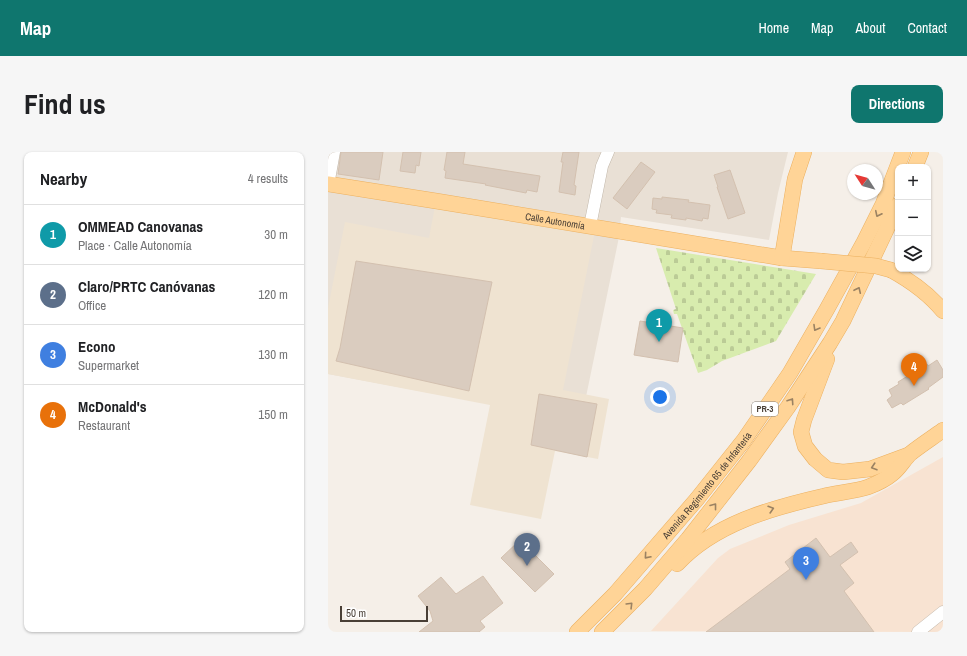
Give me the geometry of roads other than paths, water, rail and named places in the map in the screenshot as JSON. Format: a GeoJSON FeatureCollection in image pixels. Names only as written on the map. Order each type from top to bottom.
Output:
{"type":"FeatureCollection","features":[{"type":"Feature","properties":{"kind":"main road"},"geometry":{"type":"LineString","coordinates":[[782,258],[795,179],[804,152]]}},
{"type":"Feature","properties":{"kind":"main road","name":"Avenida Regimiento 65 de Infantería"},"geometry":{"type":"LineString","coordinates":[[577,632],[615,594],[697,499],[744,440],[790,373],[863,244],[883,204],[903,152]]}},
{"type":"Feature","properties":{"kind":"main road"},"geometry":{"type":"LineString","coordinates":[[916,164],[921,152]]}},
{"type":"Feature","properties":{"kind":"main road","name":"Calle Autonomía"},"geometry":{"type":"LineString","coordinates":[[328,185],[782,258],[876,266],[892,270],[912,282],[943,311]]}},
{"type":"Feature","properties":{"kind":"main road","name":"Avenida Regimiento 65 de Infantería"},"geometry":{"type":"LineString","coordinates":[[602,632],[645,589],[688,538],[749,461],[788,406],[830,344],[843,321],[895,211]]}},
{"type":"Feature","properties":{"kind":"main road"},"geometry":{"type":"LineString","coordinates":[[830,344],[826,363],[804,420],[801,432],[805,446],[815,459],[828,470],[843,472],[870,469],[910,454]]}},
{"type":"Feature","properties":{"kind":"main road"},"geometry":{"type":"LineString","coordinates":[[645,589],[662,580],[683,557],[702,543],[737,522],[768,510],[800,501],[867,487],[892,474],[910,454],[943,430]]}},
{"type":"Feature","properties":{"kind":"street"},"geometry":{"type":"LineString","coordinates":[[328,185],[334,152]]}},
{"type":"Feature","properties":{"kind":"street"},"geometry":{"type":"LineString","coordinates":[[590,226],[602,166],[608,152]]}},
{"type":"Feature","properties":{"kind":"street"},"geometry":{"type":"LineString","coordinates":[[918,632],[943,612]]}},
{"type":"Feature","properties":{"kind":"place","name":"OMMEAD Canovanas"},"geometry":{"type":"Point","coordinates":[659,342]}},
{"type":"Feature","properties":{"kind":"place","name":"McDonald's"},"geometry":{"type":"Point","coordinates":[914,386]}},
{"type":"Feature","properties":{"kind":"place","name":"Claro/PRTC Canóvanas"},"geometry":{"type":"Point","coordinates":[527,566]}},
{"type":"Feature","properties":{"kind":"place","name":"Econo"},"geometry":{"type":"Point","coordinates":[806,580]}}]}
